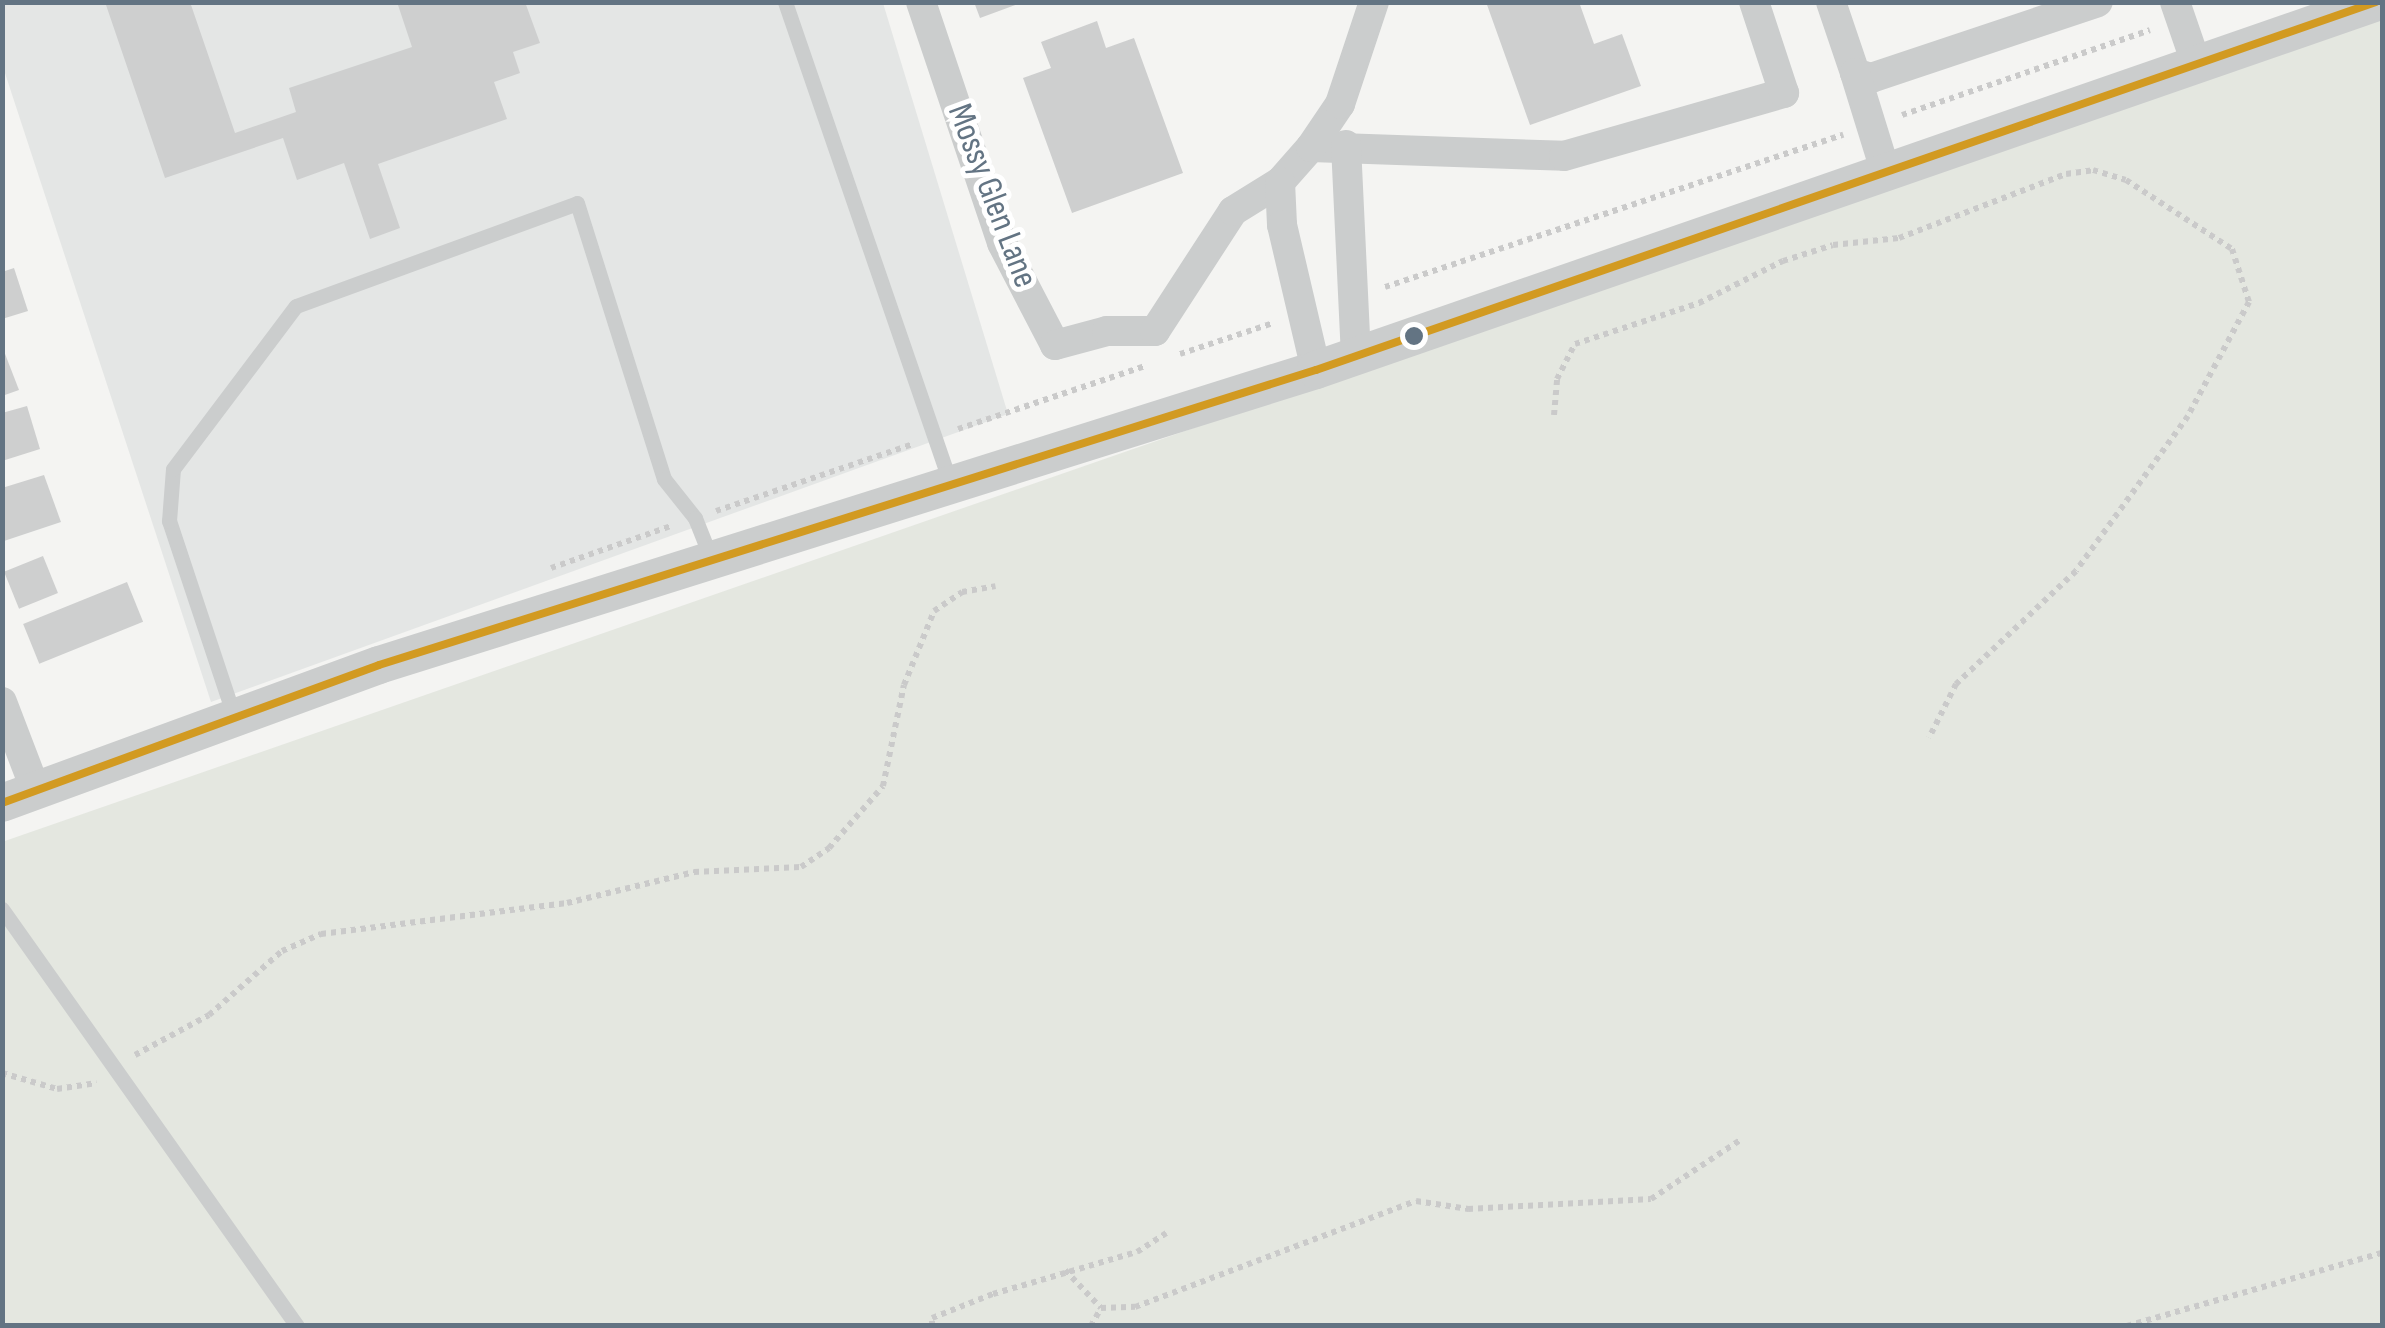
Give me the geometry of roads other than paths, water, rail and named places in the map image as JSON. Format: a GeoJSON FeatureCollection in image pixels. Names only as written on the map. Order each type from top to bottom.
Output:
{"type":"FeatureCollection","features":[{"type":"Feature","properties":{"kind":"street","name":"Mossy Glen Lane"},"geometry":{"type":"LineString","coordinates":[[921,2],[1002,242],[1055,345],[1107,331],[1155,331],[1233,211],[1280,182],[1311,147],[1340,104],[1374,2]]}},
{"type":"Feature","properties":{"kind":"street"},"geometry":{"type":"LineString","coordinates":[[1311,147],[1564,156],[1784,92],[1754,2]]}},
{"type":"Feature","properties":{"kind":"street"},"geometry":{"type":"LineString","coordinates":[[1832,2],[1886,174]]}},
{"type":"Feature","properties":{"kind":"street"},"geometry":{"type":"LineString","coordinates":[[1855,73],[1871,78],[2098,2]]}},
{"type":"Feature","properties":{"kind":"street"},"geometry":{"type":"LineString","coordinates":[[2,702],[19,797],[236,721],[379,665],[1316,370],[2377,2]]}},
{"type":"Feature","properties":{"kind":"street"},"geometry":{"type":"LineString","coordinates":[[2178,10],[2197,66]]}},
{"type":"Feature","properties":{"kind":"street"},"geometry":{"type":"LineString","coordinates":[[1356,146],[1351,298],[1356,356]]}},
{"type":"Feature","properties":{"kind":"street"},"geometry":{"type":"LineString","coordinates":[[1280,182],[1302,313],[1316,370]]}},
{"type":"Feature","properties":{"kind":"lane"},"geometry":{"type":"LineString","coordinates":[[784,2],[951,485]]}},
{"type":"Feature","properties":{"kind":"lane"},"geometry":{"type":"LineString","coordinates":[[236,721],[169,521],[173,469],[296,306],[577,203],[664,479],[694,518],[712,558]]}},
{"type":"Feature","properties":{"kind":"lane"},"geometry":{"type":"LineString","coordinates":[[2,910],[120,1066],[297,1326]]}}]}
